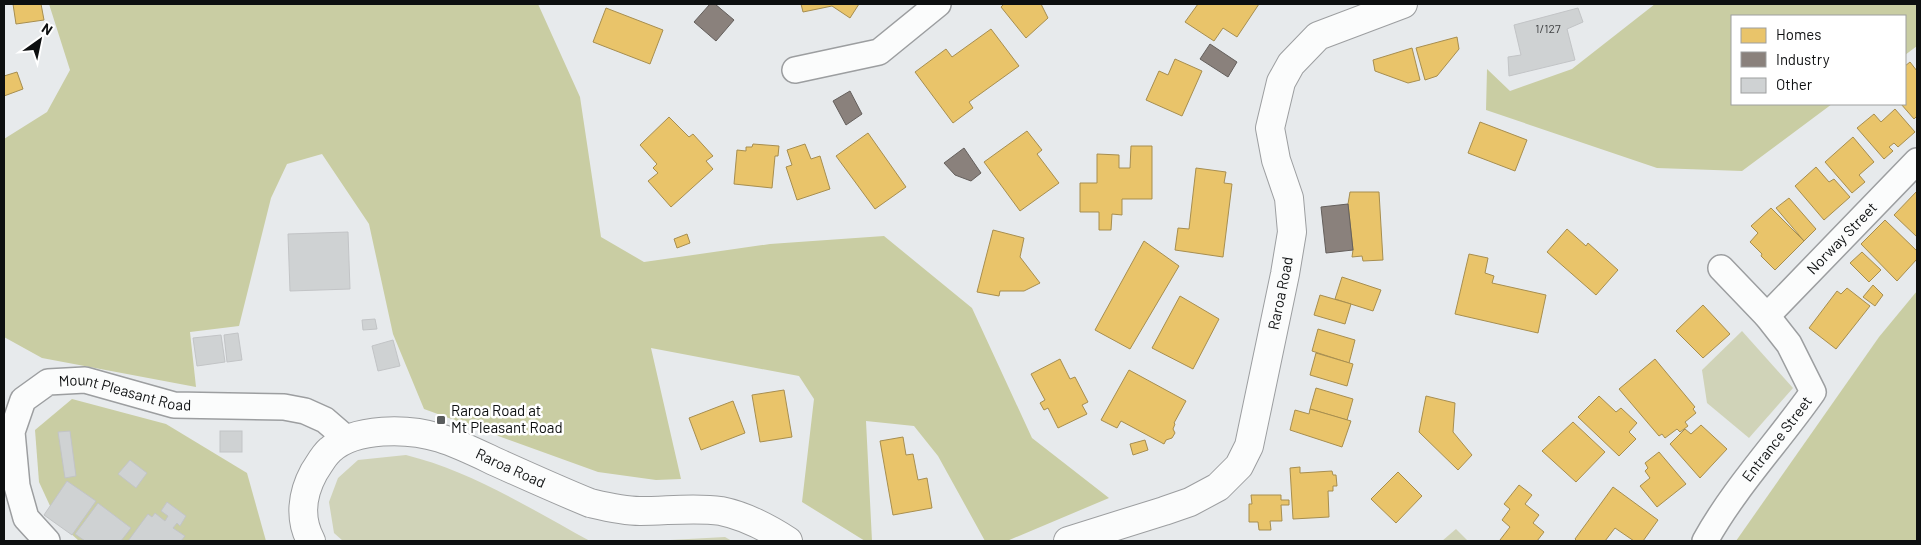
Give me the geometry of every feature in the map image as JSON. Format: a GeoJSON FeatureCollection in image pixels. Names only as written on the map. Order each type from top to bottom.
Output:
{"type":"FeatureCollection","features":[{"type":"Feature","properties":{"kind":"main road","name":"Raroa Road"},"geometry":{"type":"LineString","coordinates":[[1068,541],[1190,502],[1218,487],[1239,466],[1249,446],[1292,232],[1289,198],[1276,160],[1270,128],[1281,82],[1291,64],[1318,36],[1403,4]]}},
{"type":"Feature","properties":{"kind":"main road","name":"Raroa Road"},"geometry":{"type":"LineString","coordinates":[[312,541],[306,532],[303,512],[304,498],[318,465],[330,450],[347,439],[368,433],[402,432],[438,437],[590,503],[610,508],[639,511],[700,509],[722,512],[759,523],[788,541]]}},
{"type":"Feature","properties":{"kind":"street"},"geometry":{"type":"LineString","coordinates":[[795,70],[879,52],[938,4]]}},
{"type":"Feature","properties":{"kind":"street","name":"Norway Street"},"geometry":{"type":"LineString","coordinates":[[1767,316],[1917,161]]}},
{"type":"Feature","properties":{"kind":"street","name":"Entrance Street"},"geometry":{"type":"LineString","coordinates":[[1705,541],[1713,526],[1757,463],[1787,429],[1813,392],[1790,344],[1767,316],[1722,268]]}},
{"type":"Feature","properties":{"kind":"street","name":"Mount Pleasant Road"},"geometry":{"type":"LineString","coordinates":[[47,541],[26,518],[16,486],[12,432],[23,400],[48,382],[85,380],[174,405],[284,407],[305,411],[325,420],[347,439]]}},
{"type":"Feature","properties":{"kind":"green space"},"geometry":{"type":"Polygon","coordinates":[[[49,4],[538,4],[580,97],[601,237],[644,262],[770,244],[884,236],[972,308],[1032,438],[1109,498],[1007,541],[985,541],[938,456],[914,426],[866,421],[872,541],[865,541],[802,502],[814,399],[799,376],[651,348],[681,479],[656,480],[598,472],[424,409],[393,334],[369,224],[322,154],[287,164],[271,198],[239,326],[190,332],[196,387],[42,358],[4,337],[4,139],[47,112],[70,70],[49,4]]]}},
{"type":"Feature","properties":{"kind":"green space"},"geometry":{"type":"Polygon","coordinates":[[[1655,4],[1917,4],[1917,46],[1906,54],[1906,15],[1731,15],[1731,105],[1831,105],[1742,171],[1657,168],[1486,110],[1487,69],[1510,91],[1572,69],[1655,4]]]}},
{"type":"Feature","properties":{"kind":"green space"},"geometry":{"type":"Polygon","coordinates":[[[1917,291],[1917,541],[1736,541],[1879,337],[1917,291]]]}},
{"type":"Feature","properties":{"kind":"green space"},"geometry":{"type":"Polygon","coordinates":[[[1742,331],[1793,388],[1749,438],[1707,403],[1702,370],[1742,331]]]}},
{"type":"Feature","properties":{"kind":"green space"},"geometry":{"type":"Polygon","coordinates":[[[72,399],[166,424],[247,473],[266,541],[79,541],[57,521],[39,482],[35,430],[72,399]]]}},
{"type":"Feature","properties":{"kind":"green space"},"geometry":{"type":"Polygon","coordinates":[[[406,455],[430,462],[477,481],[590,541],[343,541],[334,533],[329,502],[338,478],[358,460],[406,455]]]}},
{"type":"Feature","properties":{"kind":"green space"},"geometry":{"type":"Polygon","coordinates":[[[1456,529],[1468,541],[1442,541],[1456,529]]]}},
{"type":"Feature","properties":{"kind":"green space"},"geometry":{"type":"Polygon","coordinates":[[[725,537],[732,541],[652,541],[725,537]]]}},
{"type":"Feature","properties":{"kind":"building: Homes"},"geometry":{"type":"Polygon","coordinates":[[[13,4],[41,4],[44,20],[16,24],[13,4]]]}},
{"type":"Feature","properties":{"kind":"building: Homes"},"geometry":{"type":"Polygon","coordinates":[[[801,4],[859,4],[850,18],[832,6],[803,12],[801,4]]]}},
{"type":"Feature","properties":{"kind":"building: Homes"},"geometry":{"type":"Polygon","coordinates":[[[1004,4],[1041,4],[1048,18],[1026,38],[1001,7],[1004,4]]]}},
{"type":"Feature","properties":{"kind":"building: Homes"},"geometry":{"type":"Polygon","coordinates":[[[1198,4],[1259,4],[1237,37],[1223,28],[1214,41],[1185,22],[1198,4]]]}},
{"type":"Feature","properties":{"kind":"building: Homes"},"geometry":{"type":"Polygon","coordinates":[[[606,8],[663,30],[650,64],[593,42],[606,8]]]}},
{"type":"Feature","properties":{"kind":"building: Homes"},"geometry":{"type":"Polygon","coordinates":[[[991,29],[1019,66],[969,102],[973,108],[953,123],[915,72],[946,49],[952,57],[991,29]]]}},
{"type":"Feature","properties":{"kind":"building: Homes"},"geometry":{"type":"Polygon","coordinates":[[[1457,37],[1459,49],[1437,76],[1425,80],[1416,48],[1457,37]]]}},
{"type":"Feature","properties":{"kind":"building: Homes"},"geometry":{"type":"Polygon","coordinates":[[[1412,48],[1420,80],[1408,83],[1375,71],[1373,60],[1412,48]]]}},
{"type":"Feature","properties":{"kind":"building: Homes"},"geometry":{"type":"Polygon","coordinates":[[[1175,59],[1202,71],[1182,116],[1146,100],[1159,71],[1168,75],[1175,59]]]}},
{"type":"Feature","properties":{"kind":"building: Homes"},"geometry":{"type":"Polygon","coordinates":[[[1910,62],[1917,71],[1917,116],[1914,119],[1902,105],[1906,105],[1906,65],[1910,62]]]}},
{"type":"Feature","properties":{"kind":"building: Homes"},"geometry":{"type":"Polygon","coordinates":[[[17,72],[23,89],[4,96],[4,76],[17,72]]]}},
{"type":"Feature","properties":{"kind":"building: Homes"},"geometry":{"type":"Polygon","coordinates":[[[1895,109],[1915,132],[1898,147],[1894,143],[1889,147],[1893,151],[1884,159],[1857,128],[1874,114],[1881,122],[1895,109]]]}},
{"type":"Feature","properties":{"kind":"building: Homes"},"geometry":{"type":"Polygon","coordinates":[[[669,117],[689,137],[693,134],[713,156],[706,161],[713,169],[671,207],[648,181],[658,173],[653,168],[657,164],[640,145],[669,117]]]}},
{"type":"Feature","properties":{"kind":"building: Homes"},"geometry":{"type":"Polygon","coordinates":[[[1480,122],[1527,140],[1515,171],[1468,153],[1480,122]]]}},
{"type":"Feature","properties":{"kind":"building: Homes"},"geometry":{"type":"Polygon","coordinates":[[[1027,131],[1042,150],[1037,154],[1059,183],[1020,211],[984,162],[1027,131]]]}},
{"type":"Feature","properties":{"kind":"building: Homes"},"geometry":{"type":"Polygon","coordinates":[[[868,133],[906,187],[875,209],[836,156],[868,133]]]}},
{"type":"Feature","properties":{"kind":"building: Homes"},"geometry":{"type":"Polygon","coordinates":[[[1853,137],[1874,162],[1859,175],[1865,182],[1852,193],[1825,162],[1853,137]]]}},
{"type":"Feature","properties":{"kind":"building: Homes"},"geometry":{"type":"Polygon","coordinates":[[[753,144],[779,146],[778,156],[775,156],[772,188],[734,184],[737,150],[746,151],[746,147],[752,147],[753,144]]]}},
{"type":"Feature","properties":{"kind":"building: Homes"},"geometry":{"type":"Polygon","coordinates":[[[805,144],[811,159],[820,156],[830,189],[797,200],[786,167],[792,165],[787,150],[805,144]]]}},
{"type":"Feature","properties":{"kind":"building: Homes"},"geometry":{"type":"Polygon","coordinates":[[[1131,146],[1152,146],[1152,199],[1122,199],[1122,215],[1112,214],[1111,230],[1099,230],[1099,212],[1080,212],[1080,183],[1097,183],[1097,154],[1119,155],[1119,168],[1130,168],[1131,146]]]}},
{"type":"Feature","properties":{"kind":"building: Homes"},"geometry":{"type":"Polygon","coordinates":[[[1816,167],[1829,182],[1834,179],[1850,197],[1824,220],[1795,186],[1816,167]]]}},
{"type":"Feature","properties":{"kind":"building: Homes"},"geometry":{"type":"Polygon","coordinates":[[[1196,168],[1226,172],[1224,183],[1232,184],[1223,257],[1175,250],[1178,228],[1189,229],[1196,168]]]}},
{"type":"Feature","properties":{"kind":"building: Homes"},"geometry":{"type":"Polygon","coordinates":[[[1917,191],[1917,237],[1894,215],[1917,191]]]}},
{"type":"Feature","properties":{"kind":"building: Homes"},"geometry":{"type":"Polygon","coordinates":[[[1350,192],[1379,192],[1383,260],[1363,261],[1362,256],[1352,257],[1353,250],[1348,204],[1350,192]]]}},
{"type":"Feature","properties":{"kind":"building: Homes"},"geometry":{"type":"Polygon","coordinates":[[[1789,198],[1816,229],[1804,241],[1776,208],[1789,198]]]}},
{"type":"Feature","properties":{"kind":"building: Homes"},"geometry":{"type":"Polygon","coordinates":[[[1771,208],[1804,241],[1775,270],[1750,242],[1758,233],[1751,226],[1771,208]]]}},
{"type":"Feature","properties":{"kind":"building: Homes"},"geometry":{"type":"Polygon","coordinates":[[[1885,220],[1917,251],[1917,259],[1897,281],[1861,244],[1885,220]]]}},
{"type":"Feature","properties":{"kind":"building: Homes"},"geometry":{"type":"Polygon","coordinates":[[[1567,229],[1586,246],[1588,243],[1618,270],[1596,295],[1547,252],[1567,229]]]}},
{"type":"Feature","properties":{"kind":"building: Homes"},"geometry":{"type":"Polygon","coordinates":[[[993,230],[1024,238],[1020,257],[1040,283],[1024,291],[1000,291],[999,296],[977,292],[993,230]]]}},
{"type":"Feature","properties":{"kind":"building: Homes"},"geometry":{"type":"Polygon","coordinates":[[[687,234],[690,243],[677,248],[674,239],[687,234]]]}},
{"type":"Feature","properties":{"kind":"building: Homes"},"geometry":{"type":"Polygon","coordinates":[[[1144,241],[1179,266],[1130,349],[1095,330],[1144,241]]]}},
{"type":"Feature","properties":{"kind":"building: Homes"},"geometry":{"type":"Polygon","coordinates":[[[1862,252],[1881,270],[1869,282],[1850,263],[1862,252]]]}},
{"type":"Feature","properties":{"kind":"building: Homes"},"geometry":{"type":"Polygon","coordinates":[[[1469,254],[1488,258],[1485,273],[1494,276],[1492,283],[1546,295],[1538,333],[1455,314],[1469,254]]]}},
{"type":"Feature","properties":{"kind":"building: Homes"},"geometry":{"type":"Polygon","coordinates":[[[1342,277],[1381,290],[1373,311],[1335,299],[1342,277]]]}},
{"type":"Feature","properties":{"kind":"building: Homes"},"geometry":{"type":"Polygon","coordinates":[[[1873,285],[1883,295],[1875,306],[1863,297],[1873,285]]]}},
{"type":"Feature","properties":{"kind":"building: Homes"},"geometry":{"type":"Polygon","coordinates":[[[1847,288],[1870,306],[1836,349],[1809,328],[1837,291],[1841,294],[1847,288]]]}},
{"type":"Feature","properties":{"kind":"building: Homes"},"geometry":{"type":"Polygon","coordinates":[[[1320,295],[1351,304],[1345,324],[1314,315],[1320,295]]]}},
{"type":"Feature","properties":{"kind":"building: Homes"},"geometry":{"type":"Polygon","coordinates":[[[1180,296],[1219,319],[1193,369],[1152,348],[1180,296]]]}},
{"type":"Feature","properties":{"kind":"building: Homes"},"geometry":{"type":"Polygon","coordinates":[[[1703,305],[1730,334],[1703,358],[1676,331],[1703,305]]]}},
{"type":"Feature","properties":{"kind":"building: Homes"},"geometry":{"type":"Polygon","coordinates":[[[1318,329],[1355,340],[1349,363],[1312,351],[1318,329]]]}},
{"type":"Feature","properties":{"kind":"building: Homes"},"geometry":{"type":"Polygon","coordinates":[[[1316,353],[1353,364],[1347,386],[1310,375],[1316,353]]]}},
{"type":"Feature","properties":{"kind":"building: Homes"},"geometry":{"type":"Polygon","coordinates":[[[1060,359],[1070,379],[1075,377],[1088,402],[1082,405],[1087,414],[1058,428],[1048,408],[1044,410],[1040,403],[1045,400],[1031,374],[1060,359]]]}},
{"type":"Feature","properties":{"kind":"building: Homes"},"geometry":{"type":"Polygon","coordinates":[[[1655,359],[1695,407],[1693,409],[1696,413],[1685,422],[1688,426],[1680,432],[1677,429],[1665,438],[1662,434],[1659,436],[1619,389],[1655,359]]]}},
{"type":"Feature","properties":{"kind":"building: Homes"},"geometry":{"type":"Polygon","coordinates":[[[1129,370],[1186,401],[1174,423],[1173,429],[1175,433],[1164,444],[1121,421],[1117,428],[1101,420],[1129,370]]]}},
{"type":"Feature","properties":{"kind":"building: Homes"},"geometry":{"type":"Polygon","coordinates":[[[1316,388],[1353,399],[1347,420],[1310,409],[1316,388]]]}},
{"type":"Feature","properties":{"kind":"building: Homes"},"geometry":{"type":"Polygon","coordinates":[[[784,390],[792,437],[760,442],[752,395],[784,390]]]}},
{"type":"Feature","properties":{"kind":"building: Homes"},"geometry":{"type":"Polygon","coordinates":[[[1426,396],[1455,403],[1453,432],[1472,455],[1458,470],[1419,432],[1426,396]]]}},
{"type":"Feature","properties":{"kind":"building: Homes"},"geometry":{"type":"Polygon","coordinates":[[[1599,396],[1616,412],[1621,408],[1637,423],[1629,432],[1636,439],[1619,456],[1578,417],[1599,396]]]}},
{"type":"Feature","properties":{"kind":"building: Homes"},"geometry":{"type":"Polygon","coordinates":[[[733,401],[745,433],[701,450],[689,418],[733,401]]]}},
{"type":"Feature","properties":{"kind":"building: Homes"},"geometry":{"type":"Polygon","coordinates":[[[1310,409],[1351,421],[1342,447],[1290,430],[1295,410],[1309,414],[1310,409]]]}},
{"type":"Feature","properties":{"kind":"building: Homes"},"geometry":{"type":"Polygon","coordinates":[[[1573,422],[1605,452],[1576,482],[1542,451],[1573,422]]]}},
{"type":"Feature","properties":{"kind":"building: Homes"},"geometry":{"type":"Polygon","coordinates":[[[1701,425],[1727,449],[1700,478],[1670,444],[1685,429],[1691,434],[1701,425]]]}},
{"type":"Feature","properties":{"kind":"building: Homes"},"geometry":{"type":"Polygon","coordinates":[[[903,437],[906,455],[913,454],[918,480],[927,478],[932,508],[893,515],[880,441],[903,437]]]}},
{"type":"Feature","properties":{"kind":"building: Homes"},"geometry":{"type":"Polygon","coordinates":[[[1145,440],[1148,450],[1133,455],[1130,444],[1145,440]]]}},
{"type":"Feature","properties":{"kind":"building: Homes"},"geometry":{"type":"Polygon","coordinates":[[[1659,452],[1686,484],[1657,507],[1640,486],[1650,478],[1645,471],[1648,468],[1645,463],[1659,452]]]}},
{"type":"Feature","properties":{"kind":"building: Homes"},"geometry":{"type":"Polygon","coordinates":[[[1300,467],[1300,473],[1332,471],[1333,475],[1336,475],[1337,486],[1333,486],[1333,491],[1328,491],[1329,517],[1293,519],[1290,468],[1300,467]]]}},
{"type":"Feature","properties":{"kind":"building: Homes"},"geometry":{"type":"Polygon","coordinates":[[[1398,472],[1422,496],[1396,523],[1371,499],[1398,472]]]}},
{"type":"Feature","properties":{"kind":"building: Homes"},"geometry":{"type":"Polygon","coordinates":[[[1519,485],[1532,495],[1525,504],[1539,515],[1533,523],[1544,532],[1537,541],[1500,540],[1510,527],[1502,520],[1510,509],[1504,504],[1519,485]]]}},
{"type":"Feature","properties":{"kind":"building: Homes"},"geometry":{"type":"Polygon","coordinates":[[[1613,487],[1658,520],[1643,541],[1634,541],[1615,528],[1605,541],[1577,541],[1575,539],[1613,487]]]}},
{"type":"Feature","properties":{"kind":"building: Homes"},"geometry":{"type":"Polygon","coordinates":[[[1251,495],[1281,495],[1281,500],[1289,500],[1289,505],[1281,505],[1282,521],[1270,521],[1271,530],[1259,530],[1258,522],[1249,522],[1249,504],[1252,504],[1251,495]]]}},
{"type":"Feature","properties":{"kind":"building: Industry"},"geometry":{"type":"Polygon","coordinates":[[[710,4],[715,4],[734,20],[716,41],[694,22],[710,4]]]}},
{"type":"Feature","properties":{"kind":"building: Industry"},"geometry":{"type":"Polygon","coordinates":[[[1210,44],[1237,62],[1228,77],[1200,59],[1210,44]]]}},
{"type":"Feature","properties":{"kind":"building: Industry"},"geometry":{"type":"Polygon","coordinates":[[[850,91],[862,114],[846,125],[833,101],[850,91]]]}},
{"type":"Feature","properties":{"kind":"building: Industry"},"geometry":{"type":"Polygon","coordinates":[[[964,148],[981,173],[971,181],[955,175],[944,163],[964,148]]]}},
{"type":"Feature","properties":{"kind":"building: Industry"},"geometry":{"type":"Polygon","coordinates":[[[1348,204],[1353,250],[1326,253],[1321,207],[1348,204]]]}},
{"type":"Feature","properties":{"kind":"building: Other"},"geometry":{"type":"Polygon","coordinates":[[[1578,8],[1583,22],[1567,29],[1575,60],[1509,76],[1508,57],[1521,55],[1514,25],[1578,8]]]}},
{"type":"Feature","properties":{"kind":"building: Other"},"geometry":{"type":"Polygon","coordinates":[[[348,232],[350,289],[290,291],[288,234],[348,232]]]}},
{"type":"Feature","properties":{"kind":"building: Other"},"geometry":{"type":"Polygon","coordinates":[[[375,319],[377,329],[363,330],[362,320],[375,319]]]}},
{"type":"Feature","properties":{"kind":"building: Other"},"geometry":{"type":"Polygon","coordinates":[[[238,333],[242,360],[227,362],[224,335],[238,333]]]}},
{"type":"Feature","properties":{"kind":"building: Other"},"geometry":{"type":"Polygon","coordinates":[[[221,335],[225,362],[197,366],[193,338],[221,335]]]}},
{"type":"Feature","properties":{"kind":"building: Other"},"geometry":{"type":"Polygon","coordinates":[[[393,340],[400,366],[378,371],[372,346],[393,340]]]}},
{"type":"Feature","properties":{"kind":"building: Other"},"geometry":{"type":"Polygon","coordinates":[[[70,431],[76,476],[65,478],[58,432],[70,431]]]}},
{"type":"Feature","properties":{"kind":"building: Other"},"geometry":{"type":"Polygon","coordinates":[[[220,431],[242,431],[242,452],[220,452],[220,431]]]}},
{"type":"Feature","properties":{"kind":"building: Other"},"geometry":{"type":"Polygon","coordinates":[[[130,460],[147,473],[136,488],[118,474],[130,460]]]}},
{"type":"Feature","properties":{"kind":"building: Other"},"geometry":{"type":"Polygon","coordinates":[[[67,481],[96,501],[72,535],[44,515],[67,481]]]}},
{"type":"Feature","properties":{"kind":"building: Other"},"geometry":{"type":"Polygon","coordinates":[[[167,502],[186,516],[180,526],[177,523],[173,528],[185,536],[181,541],[128,541],[148,514],[152,517],[155,513],[165,521],[168,516],[161,511],[167,502]]]}},
{"type":"Feature","properties":{"kind":"building: Other"},"geometry":{"type":"Polygon","coordinates":[[[98,503],[131,528],[121,541],[85,541],[75,534],[98,503]]]}},
{"type":"Feature","properties":{"kind":"place","name":"Raroa Road at Mt Pleasant Road"},"geometry":{"type":"Point","coordinates":[441,420]}}]}
